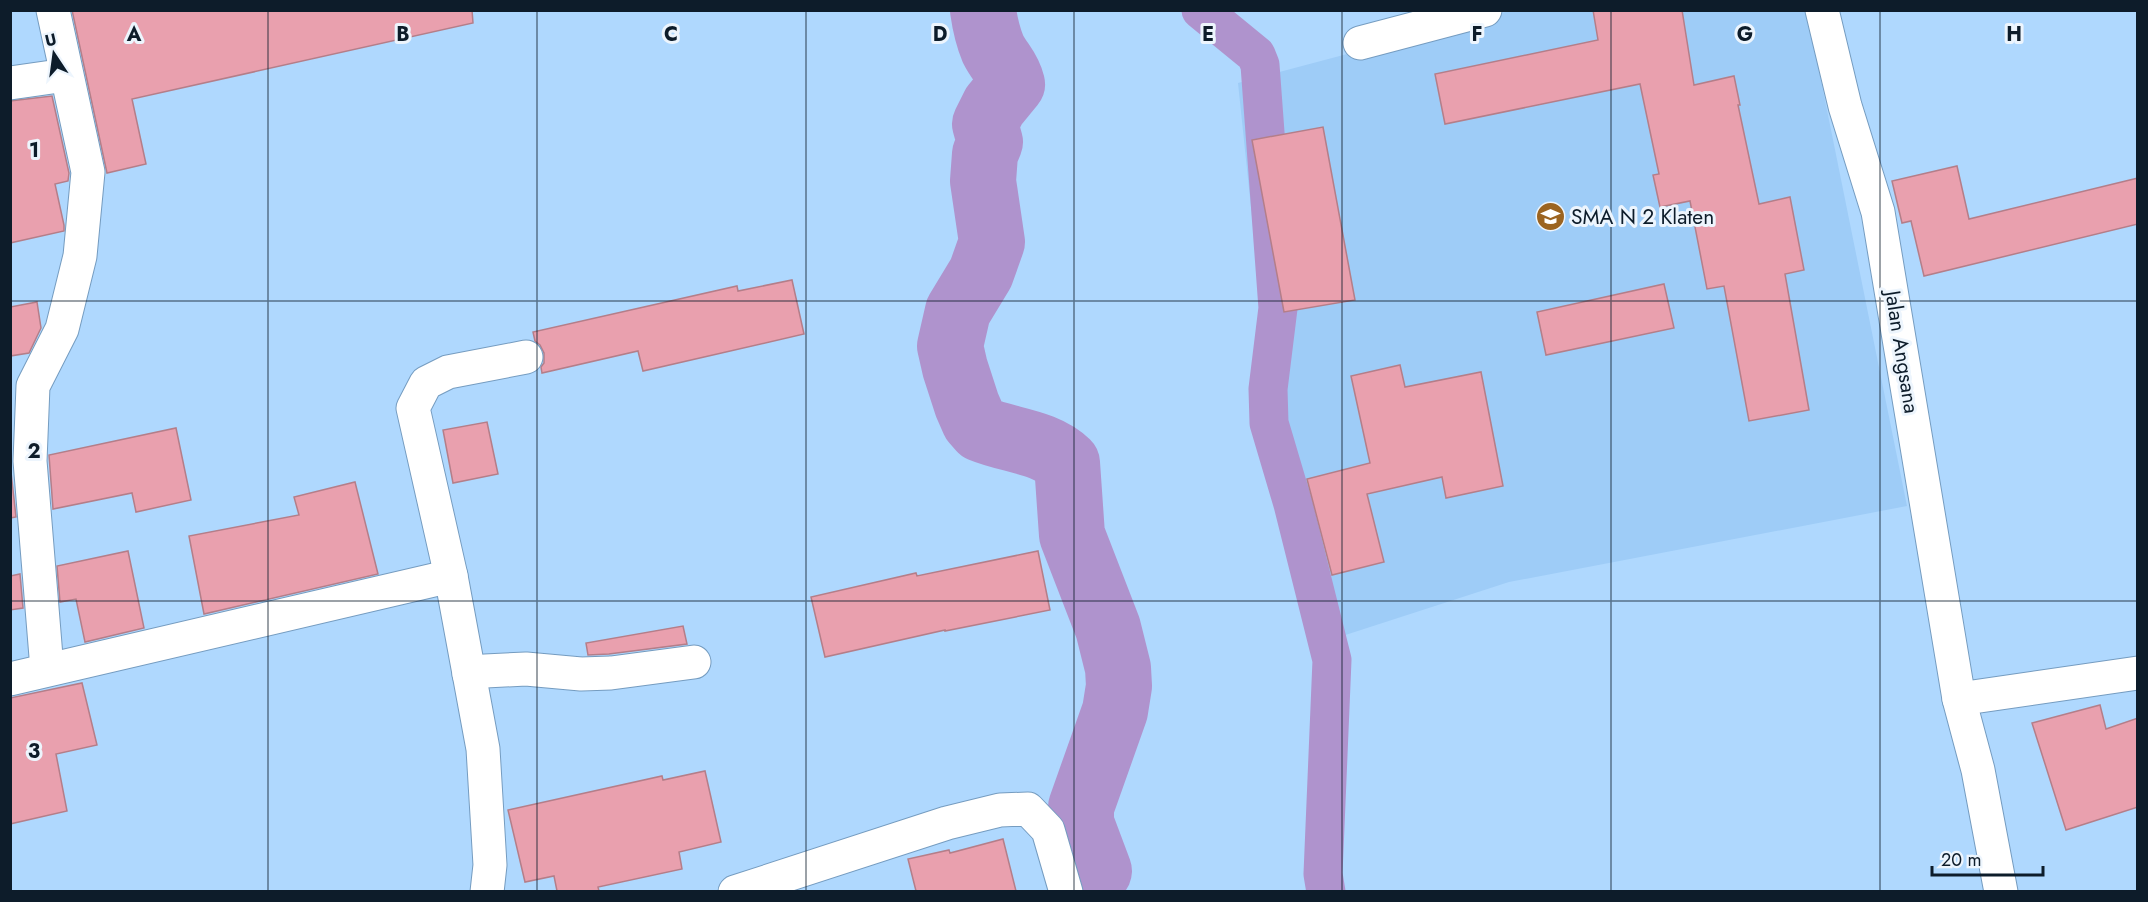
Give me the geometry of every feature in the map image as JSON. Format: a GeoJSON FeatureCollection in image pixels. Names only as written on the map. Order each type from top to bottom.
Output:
{"type":"FeatureCollection","features":[{"type":"Feature","properties":{"kind":"street"},"geometry":{"type":"LineString","coordinates":[[47,669],[22,388],[62,329],[80,256],[88,172],[53,10]]}},
{"type":"Feature","properties":{"kind":"street"},"geometry":{"type":"LineString","coordinates":[[1360,43],[1485,10]]}},
{"type":"Feature","properties":{"kind":"street","name":"Jalan Angsana"},"geometry":{"type":"LineString","coordinates":[[1822,10],[1845,106],[1878,212],[1959,699],[1978,770],[2001,891]]}},
{"type":"Feature","properties":{"kind":"street"},"geometry":{"type":"LineString","coordinates":[[10,83],[66,75]]}},
{"type":"Feature","properties":{"kind":"street"},"geometry":{"type":"LineString","coordinates":[[487,891],[490,865],[483,749],[451,576],[413,408],[426,383],[447,372],[526,357]]}},
{"type":"Feature","properties":{"kind":"street"},"geometry":{"type":"LineString","coordinates":[[10,679],[451,576]]}},
{"type":"Feature","properties":{"kind":"street"},"geometry":{"type":"LineString","coordinates":[[470,674],[526,669],[561,671],[581,675],[694,662]]}},
{"type":"Feature","properties":{"kind":"street"},"geometry":{"type":"LineString","coordinates":[[1959,699],[2138,673]]}},
{"type":"Feature","properties":{"kind":"street"},"geometry":{"type":"LineString","coordinates":[[735,891],[946,823],[1000,810],[1028,810],[1048,830],[1066,891]]}},
{"type":"Feature","properties":{"kind":"shaded area","name":"SMA N 2 Klaten"},"geometry":{"type":"Polygon","coordinates":[[[1509,11],[1807,11],[1907,506],[1509,582],[1330,640],[1266,351],[1238,83],[1509,11]]]}},
{"type":"Feature","properties":{"kind":"building"},"geometry":{"type":"Polygon","coordinates":[[[72,10],[472,10],[473,23],[132,99],[146,164],[107,173],[72,10]]]}},
{"type":"Feature","properties":{"kind":"building"},"geometry":{"type":"Polygon","coordinates":[[[1593,10],[1682,10],[1694,85],[1734,76],[1759,204],[1790,197],[1804,270],[1785,274],[1809,410],[1749,421],[1724,286],[1707,289],[1690,201],[1660,207],[1653,175],[1659,174],[1640,84],[1445,124],[1435,74],[1598,40],[1593,10]]]}},
{"type":"Feature","properties":{"kind":"building"},"geometry":{"type":"Polygon","coordinates":[[[52,96],[69,173],[68,181],[55,184],[64,231],[10,243],[10,101],[52,96]]]}},
{"type":"Feature","properties":{"kind":"building"},"geometry":{"type":"Polygon","coordinates":[[[1323,127],[1355,300],[1284,312],[1252,140],[1323,127]]]}},
{"type":"Feature","properties":{"kind":"building"},"geometry":{"type":"Polygon","coordinates":[[[1957,166],[1969,219],[2138,178],[2138,224],[1924,276],[1911,221],[1902,223],[1892,181],[1957,166]]]}},
{"type":"Feature","properties":{"kind":"building"},"geometry":{"type":"Polygon","coordinates":[[[792,280],[804,334],[643,371],[638,351],[542,373],[544,353],[535,341],[533,332],[737,286],[738,291],[792,280]]]}},
{"type":"Feature","properties":{"kind":"building"},"geometry":{"type":"Polygon","coordinates":[[[1664,284],[1674,328],[1546,355],[1537,312],[1664,284]]]}},
{"type":"Feature","properties":{"kind":"building"},"geometry":{"type":"Polygon","coordinates":[[[37,302],[41,328],[29,353],[10,356],[10,307],[37,302]]]}},
{"type":"Feature","properties":{"kind":"building"},"geometry":{"type":"Polygon","coordinates":[[[1400,365],[1405,387],[1481,372],[1503,486],[1446,498],[1442,477],[1367,494],[1384,562],[1332,575],[1307,479],[1370,463],[1351,376],[1400,365]]]}},
{"type":"Feature","properties":{"kind":"building"},"geometry":{"type":"Polygon","coordinates":[[[487,422],[498,474],[453,483],[443,430],[487,422]]]}},
{"type":"Feature","properties":{"kind":"building"},"geometry":{"type":"Polygon","coordinates":[[[176,428],[191,500],[136,512],[132,493],[53,509],[49,455],[176,428]]]}},
{"type":"Feature","properties":{"kind":"building"},"geometry":{"type":"Polygon","coordinates":[[[10,463],[16,517],[10,518],[10,463]]]}},
{"type":"Feature","properties":{"kind":"building"},"geometry":{"type":"Polygon","coordinates":[[[355,482],[378,574],[204,614],[189,536],[299,515],[294,497],[355,482]]]}},
{"type":"Feature","properties":{"kind":"building"},"geometry":{"type":"Polygon","coordinates":[[[128,551],[144,628],[85,642],[76,599],[60,602],[57,566],[128,551]]]}},
{"type":"Feature","properties":{"kind":"building"},"geometry":{"type":"Polygon","coordinates":[[[1038,551],[1050,610],[945,630],[825,657],[811,597],[916,573],[917,576],[1038,551]]]}},
{"type":"Feature","properties":{"kind":"building"},"geometry":{"type":"Polygon","coordinates":[[[20,574],[23,608],[10,610],[10,576],[20,574]]]}},
{"type":"Feature","properties":{"kind":"building"},"geometry":{"type":"Polygon","coordinates":[[[683,626],[687,644],[588,655],[586,643],[683,626]]]}},
{"type":"Feature","properties":{"kind":"building"},"geometry":{"type":"Polygon","coordinates":[[[82,683],[97,745],[56,754],[67,811],[10,824],[10,698],[82,683]]]}},
{"type":"Feature","properties":{"kind":"building"},"geometry":{"type":"Polygon","coordinates":[[[2100,705],[2106,729],[2138,718],[2138,807],[2066,830],[2032,723],[2100,705]]]}},
{"type":"Feature","properties":{"kind":"building"},"geometry":{"type":"Polygon","coordinates":[[[705,771],[721,842],[679,852],[682,869],[598,887],[599,891],[557,891],[554,876],[525,882],[508,810],[662,776],[663,780],[705,771]]]}},
{"type":"Feature","properties":{"kind":"building"},"geometry":{"type":"Polygon","coordinates":[[[1003,839],[1016,891],[916,891],[908,859],[949,850],[950,853],[1003,839]]]}},
{"type":"Feature","properties":{"kind":"waterway"},"geometry":{"type":"LineString","coordinates":[[983,10],[991,44],[1012,84],[994,106],[985,124],[990,142],[985,154],[983,181],[992,242],[981,273],[958,311],[950,346],[967,405],[974,421],[981,429],[1048,450],[1067,463],[1072,535],[1108,628],[1118,668],[1119,686],[1115,711],[1081,807],[1081,823],[1099,871]]}},
{"type":"Feature","properties":{"kind":"waterway"},"geometry":{"type":"LineString","coordinates":[[1201,10],[1256,55],[1260,65],[1278,308],[1268,389],[1269,423],[1293,504],[1332,660],[1323,874],[1326,892]]}},
{"type":"Feature","properties":{"kind":"place","name":"SMA N 2 Klaten"},"geometry":{"type":"Point","coordinates":[1550,217]}}]}
